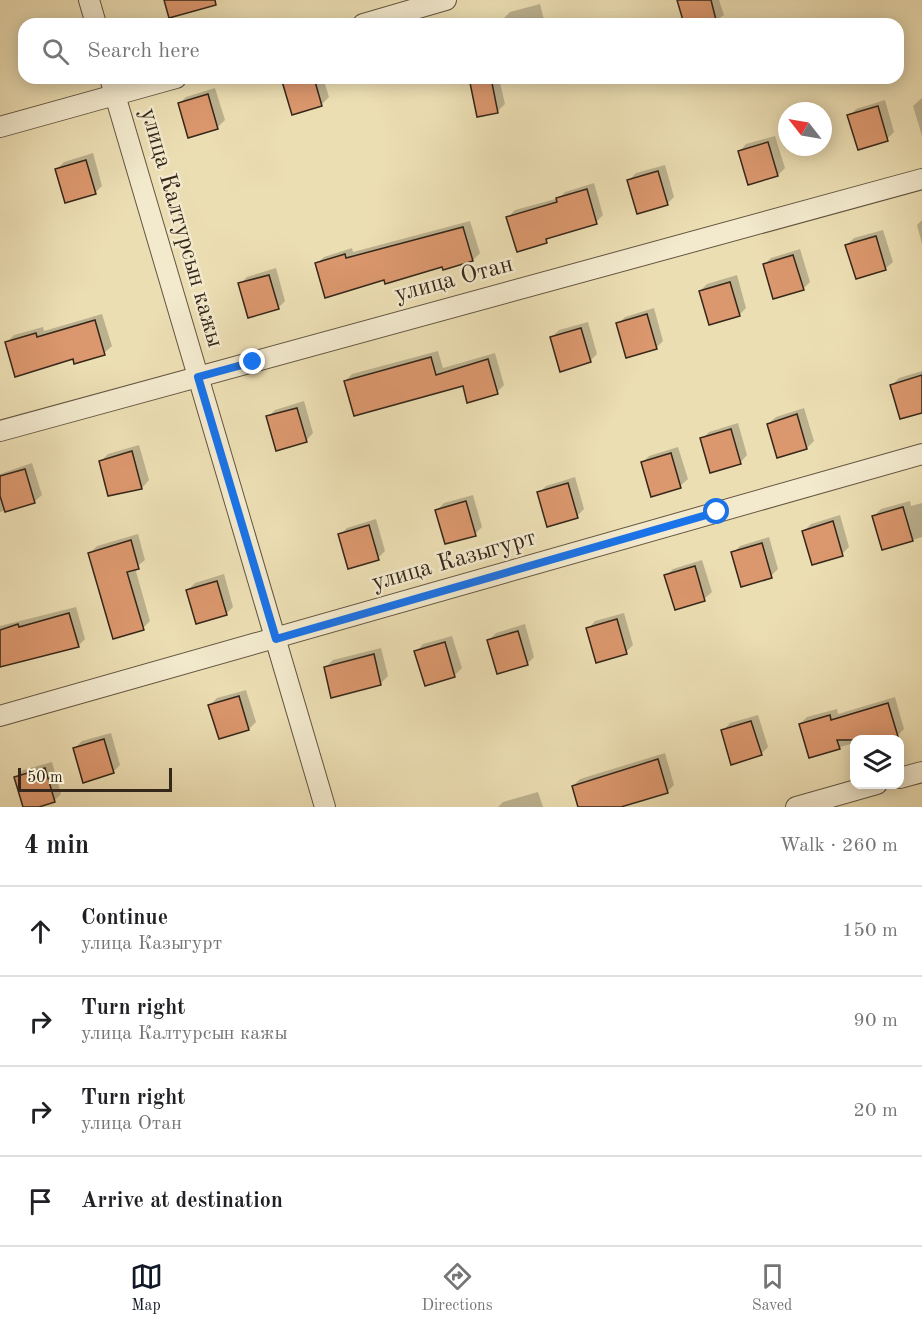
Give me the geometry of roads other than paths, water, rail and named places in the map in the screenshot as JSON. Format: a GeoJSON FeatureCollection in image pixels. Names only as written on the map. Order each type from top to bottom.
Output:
{"type":"FeatureCollection","features":[{"type":"Feature","properties":{"kind":"street"},"geometry":{"type":"LineString","coordinates":[[89,0],[94,18]]}},
{"type":"Feature","properties":{"kind":"street"},"geometry":{"type":"LineString","coordinates":[[384,18],[446,0]]}},
{"type":"Feature","properties":{"kind":"street"},"geometry":{"type":"LineString","coordinates":[[0,127],[113,87],[134,84]]}},
{"type":"Feature","properties":{"kind":"street","name":"улица Калтурсын кажы"},"geometry":{"type":"LineString","coordinates":[[113,87],[326,807]]}},
{"type":"Feature","properties":{"kind":"street","name":"улица Отан"},"geometry":{"type":"LineString","coordinates":[[0,431],[922,179]]}},
{"type":"Feature","properties":{"kind":"street","name":"улица Казыгурт"},"geometry":{"type":"LineString","coordinates":[[0,716],[922,454]]}},
{"type":"Feature","properties":{"kind":"street"},"geometry":{"type":"LineString","coordinates":[[904,777],[922,772]]}},
{"type":"Feature","properties":{"kind":"street"},"geometry":{"type":"LineString","coordinates":[[808,805],[861,789]]}}]}
